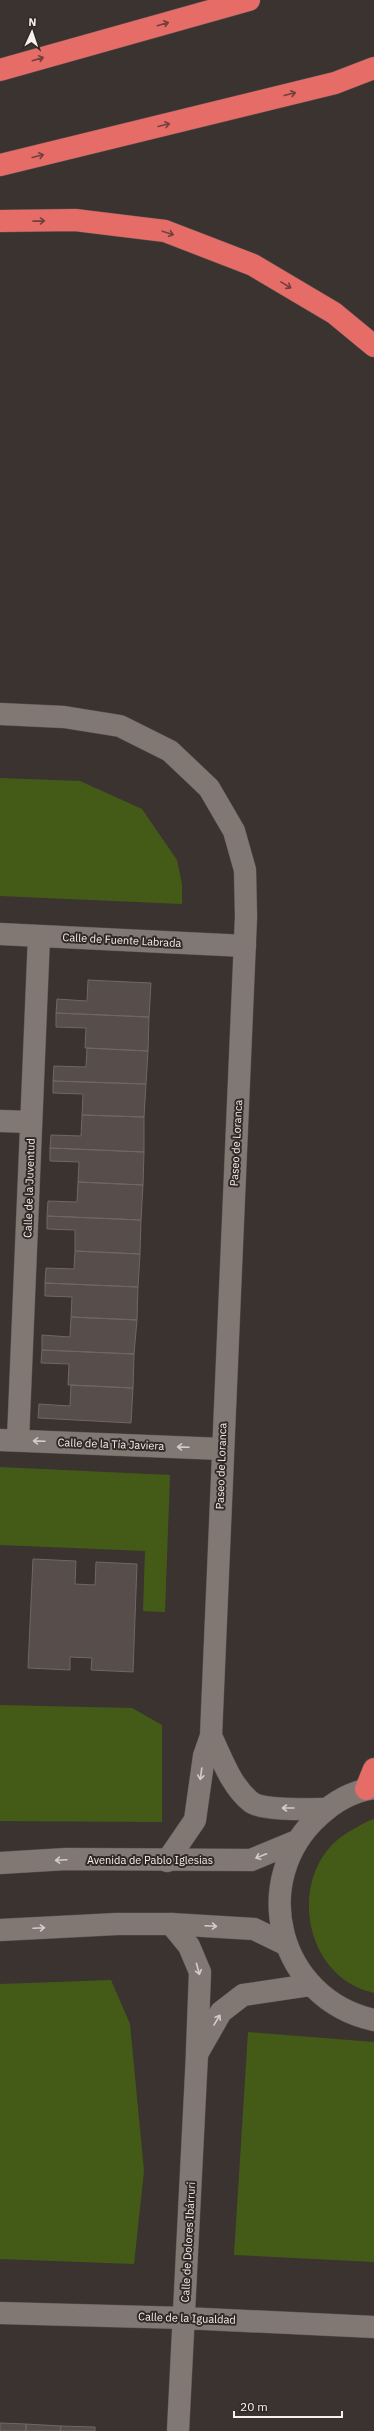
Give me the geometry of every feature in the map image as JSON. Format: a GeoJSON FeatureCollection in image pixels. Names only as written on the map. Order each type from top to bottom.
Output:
{"type":"FeatureCollection","features":[{"type":"Feature","properties":{"kind":"highway"},"geometry":{"type":"LineString","coordinates":[[0,70],[249,0]]}},
{"type":"Feature","properties":{"kind":"highway"},"geometry":{"type":"LineString","coordinates":[[0,165],[336,83],[374,68]]}},
{"type":"Feature","properties":{"kind":"highway"},"geometry":{"type":"LineString","coordinates":[[0,222],[75,220],[165,231],[253,265],[334,314],[374,346]]}},
{"type":"Feature","properties":{"kind":"highway"},"geometry":{"type":"LineString","coordinates":[[370,1789],[374,1769]]}},
{"type":"Feature","properties":{"kind":"street","name":"Paseo de Loranca"},"geometry":{"type":"LineString","coordinates":[[0,714],[64,717],[120,726],[170,751],[209,788],[234,831],[245,870],[245,946],[222,1449],[212,1736],[204,1756],[195,1820],[167,1861]]}},
{"type":"Feature","properties":{"kind":"street","name":"Calle de Fuente Labrada"},"geometry":{"type":"LineString","coordinates":[[0,934],[245,946]]}},
{"type":"Feature","properties":{"kind":"street","name":"Calle de la Juventud"},"geometry":{"type":"LineString","coordinates":[[9,1440],[31,1122],[39,936]]}},
{"type":"Feature","properties":{"kind":"street"},"geometry":{"type":"LineString","coordinates":[[0,1121],[31,1122]]}},
{"type":"Feature","properties":{"kind":"street","name":"Calle de la Tía Javiera"},"geometry":{"type":"LineString","coordinates":[[9,1440],[222,1449]]}},
{"type":"Feature","properties":{"kind":"street","name":"Paseo de Loranca"},"geometry":{"type":"LineString","coordinates":[[212,1736],[235,1784],[252,1803],[281,1808],[327,1808]]}},
{"type":"Feature","properties":{"kind":"street"},"geometry":{"type":"LineString","coordinates":[[370,1789],[344,1798],[327,1808],[310,1824],[297,1841],[282,1876],[279,1913],[285,1944],[296,1966],[310,1985],[331,2003],[356,2016],[374,2020]]}},
{"type":"Feature","properties":{"kind":"street","name":"Avenida de Pablo Iglesias"},"geometry":{"type":"LineString","coordinates":[[0,1863],[66,1859],[167,1861],[251,1860],[297,1841]]}},
{"type":"Feature","properties":{"kind":"street"},"geometry":{"type":"LineString","coordinates":[[0,1930],[117,1924],[171,1924],[254,1929],[285,1944]]}},
{"type":"Feature","properties":{"kind":"street","name":"Calle de Dolores Ibárruri"},"geometry":{"type":"LineString","coordinates":[[171,1924],[190,1946],[200,1972],[178,2431]]}},
{"type":"Feature","properties":{"kind":"street","name":"Calle de Dolores Ibárruri"},"geometry":{"type":"LineString","coordinates":[[197,2054],[222,2012],[243,1995],[310,1985]]}},
{"type":"Feature","properties":{"kind":"street","name":"Calle de la Igualdad"},"geometry":{"type":"LineString","coordinates":[[0,2312],[184,2318],[374,2327]]}},
{"type":"Feature","properties":{"kind":"green space"},"geometry":{"type":"Polygon","coordinates":[[[0,778],[80,781],[142,809],[177,860],[182,884],[182,904],[0,896],[0,778]]]}},
{"type":"Feature","properties":{"kind":"green space"},"geometry":{"type":"Polygon","coordinates":[[[0,1467],[170,1475],[165,1612],[143,1611],[145,1551],[0,1545],[0,1467]]]}},
{"type":"Feature","properties":{"kind":"green space"},"geometry":{"type":"Polygon","coordinates":[[[0,1705],[132,1708],[162,1725],[162,1822],[0,1821],[0,1705]]]}},
{"type":"Feature","properties":{"kind":"green space"},"geometry":{"type":"Polygon","coordinates":[[[374,1819],[374,1993],[349,1983],[330,1966],[316,1944],[310,1919],[310,1893],[317,1868],[331,1846],[352,1830],[374,1819]]]}},
{"type":"Feature","properties":{"kind":"green space"},"geometry":{"type":"Polygon","coordinates":[[[111,1980],[130,2024],[144,2171],[134,2264],[0,2259],[0,1984],[111,1980]]]}},
{"type":"Feature","properties":{"kind":"green space"},"geometry":{"type":"Polygon","coordinates":[[[248,2032],[374,2042],[374,2262],[234,2255],[248,2032]]]}},
{"type":"Feature","properties":{"kind":"building"},"geometry":{"type":"Polygon","coordinates":[[[88,980],[151,983],[149,1017],[56,1013],[57,999],[87,1001],[88,980]]]}},
{"type":"Feature","properties":{"kind":"building"},"geometry":{"type":"Polygon","coordinates":[[[56,1013],[149,1017],[148,1051],[85,1048],[86,1028],[56,1027],[56,1013]]]}},
{"type":"Feature","properties":{"kind":"building"},"geometry":{"type":"Polygon","coordinates":[[[87,1048],[148,1051],[146,1084],[53,1081],[54,1066],[86,1067],[87,1048]]]}},
{"type":"Feature","properties":{"kind":"building"},"geometry":{"type":"Polygon","coordinates":[[[53,1081],[146,1084],[144,1117],[82,1115],[83,1094],[53,1093],[53,1081]]]}},
{"type":"Feature","properties":{"kind":"building"},"geometry":{"type":"Polygon","coordinates":[[[82,1115],[144,1117],[144,1152],[50,1148],[51,1135],[81,1136],[82,1115]]]}},
{"type":"Feature","properties":{"kind":"building"},"geometry":{"type":"Polygon","coordinates":[[[50,1148],[144,1152],[143,1185],[78,1182],[79,1162],[50,1161],[50,1148]]]}},
{"type":"Feature","properties":{"kind":"building"},"geometry":{"type":"Polygon","coordinates":[[[78,1182],[143,1185],[141,1220],[47,1216],[48,1201],[77,1202],[78,1182]]]}},
{"type":"Feature","properties":{"kind":"building"},"geometry":{"type":"Polygon","coordinates":[[[47,1216],[141,1220],[140,1254],[75,1251],[75,1230],[47,1229],[47,1216]]]}},
{"type":"Feature","properties":{"kind":"building"},"geometry":{"type":"Polygon","coordinates":[[[75,1251],[140,1254],[138,1287],[45,1283],[46,1268],[74,1269],[75,1251]]]}},
{"type":"Feature","properties":{"kind":"building"},"geometry":{"type":"Polygon","coordinates":[[[45,1283],[138,1287],[137,1320],[71,1317],[72,1297],[45,1296],[45,1283]]]}},
{"type":"Feature","properties":{"kind":"building"},"geometry":{"type":"Polygon","coordinates":[[[71,1317],[137,1320],[134,1354],[42,1350],[42,1335],[70,1337],[71,1317]]]}},
{"type":"Feature","properties":{"kind":"building"},"geometry":{"type":"Polygon","coordinates":[[[42,1350],[134,1354],[133,1388],[68,1385],[69,1364],[41,1363],[42,1350]]]}},
{"type":"Feature","properties":{"kind":"building"},"geometry":{"type":"Polygon","coordinates":[[[71,1385],[133,1388],[131,1423],[38,1418],[39,1404],[70,1406],[71,1385]]]}},
{"type":"Feature","properties":{"kind":"building"},"geometry":{"type":"Polygon","coordinates":[[[33,1559],[76,1561],[75,1584],[95,1585],[96,1562],[137,1564],[133,1672],[91,1670],[92,1658],[70,1657],[70,1670],[28,1668],[33,1559]]]}},
{"type":"Feature","properties":{"kind":"building"},"geometry":{"type":"Polygon","coordinates":[[[0,2423],[26,2424],[26,2431],[0,2431],[0,2423]]]}},
{"type":"Feature","properties":{"kind":"building"},"geometry":{"type":"Polygon","coordinates":[[[26,2424],[61,2426],[60,2431],[26,2431],[26,2424]]]}},
{"type":"Feature","properties":{"kind":"building"},"geometry":{"type":"Polygon","coordinates":[[[61,2426],[95,2427],[95,2431],[60,2431],[61,2426]]]}}]}
